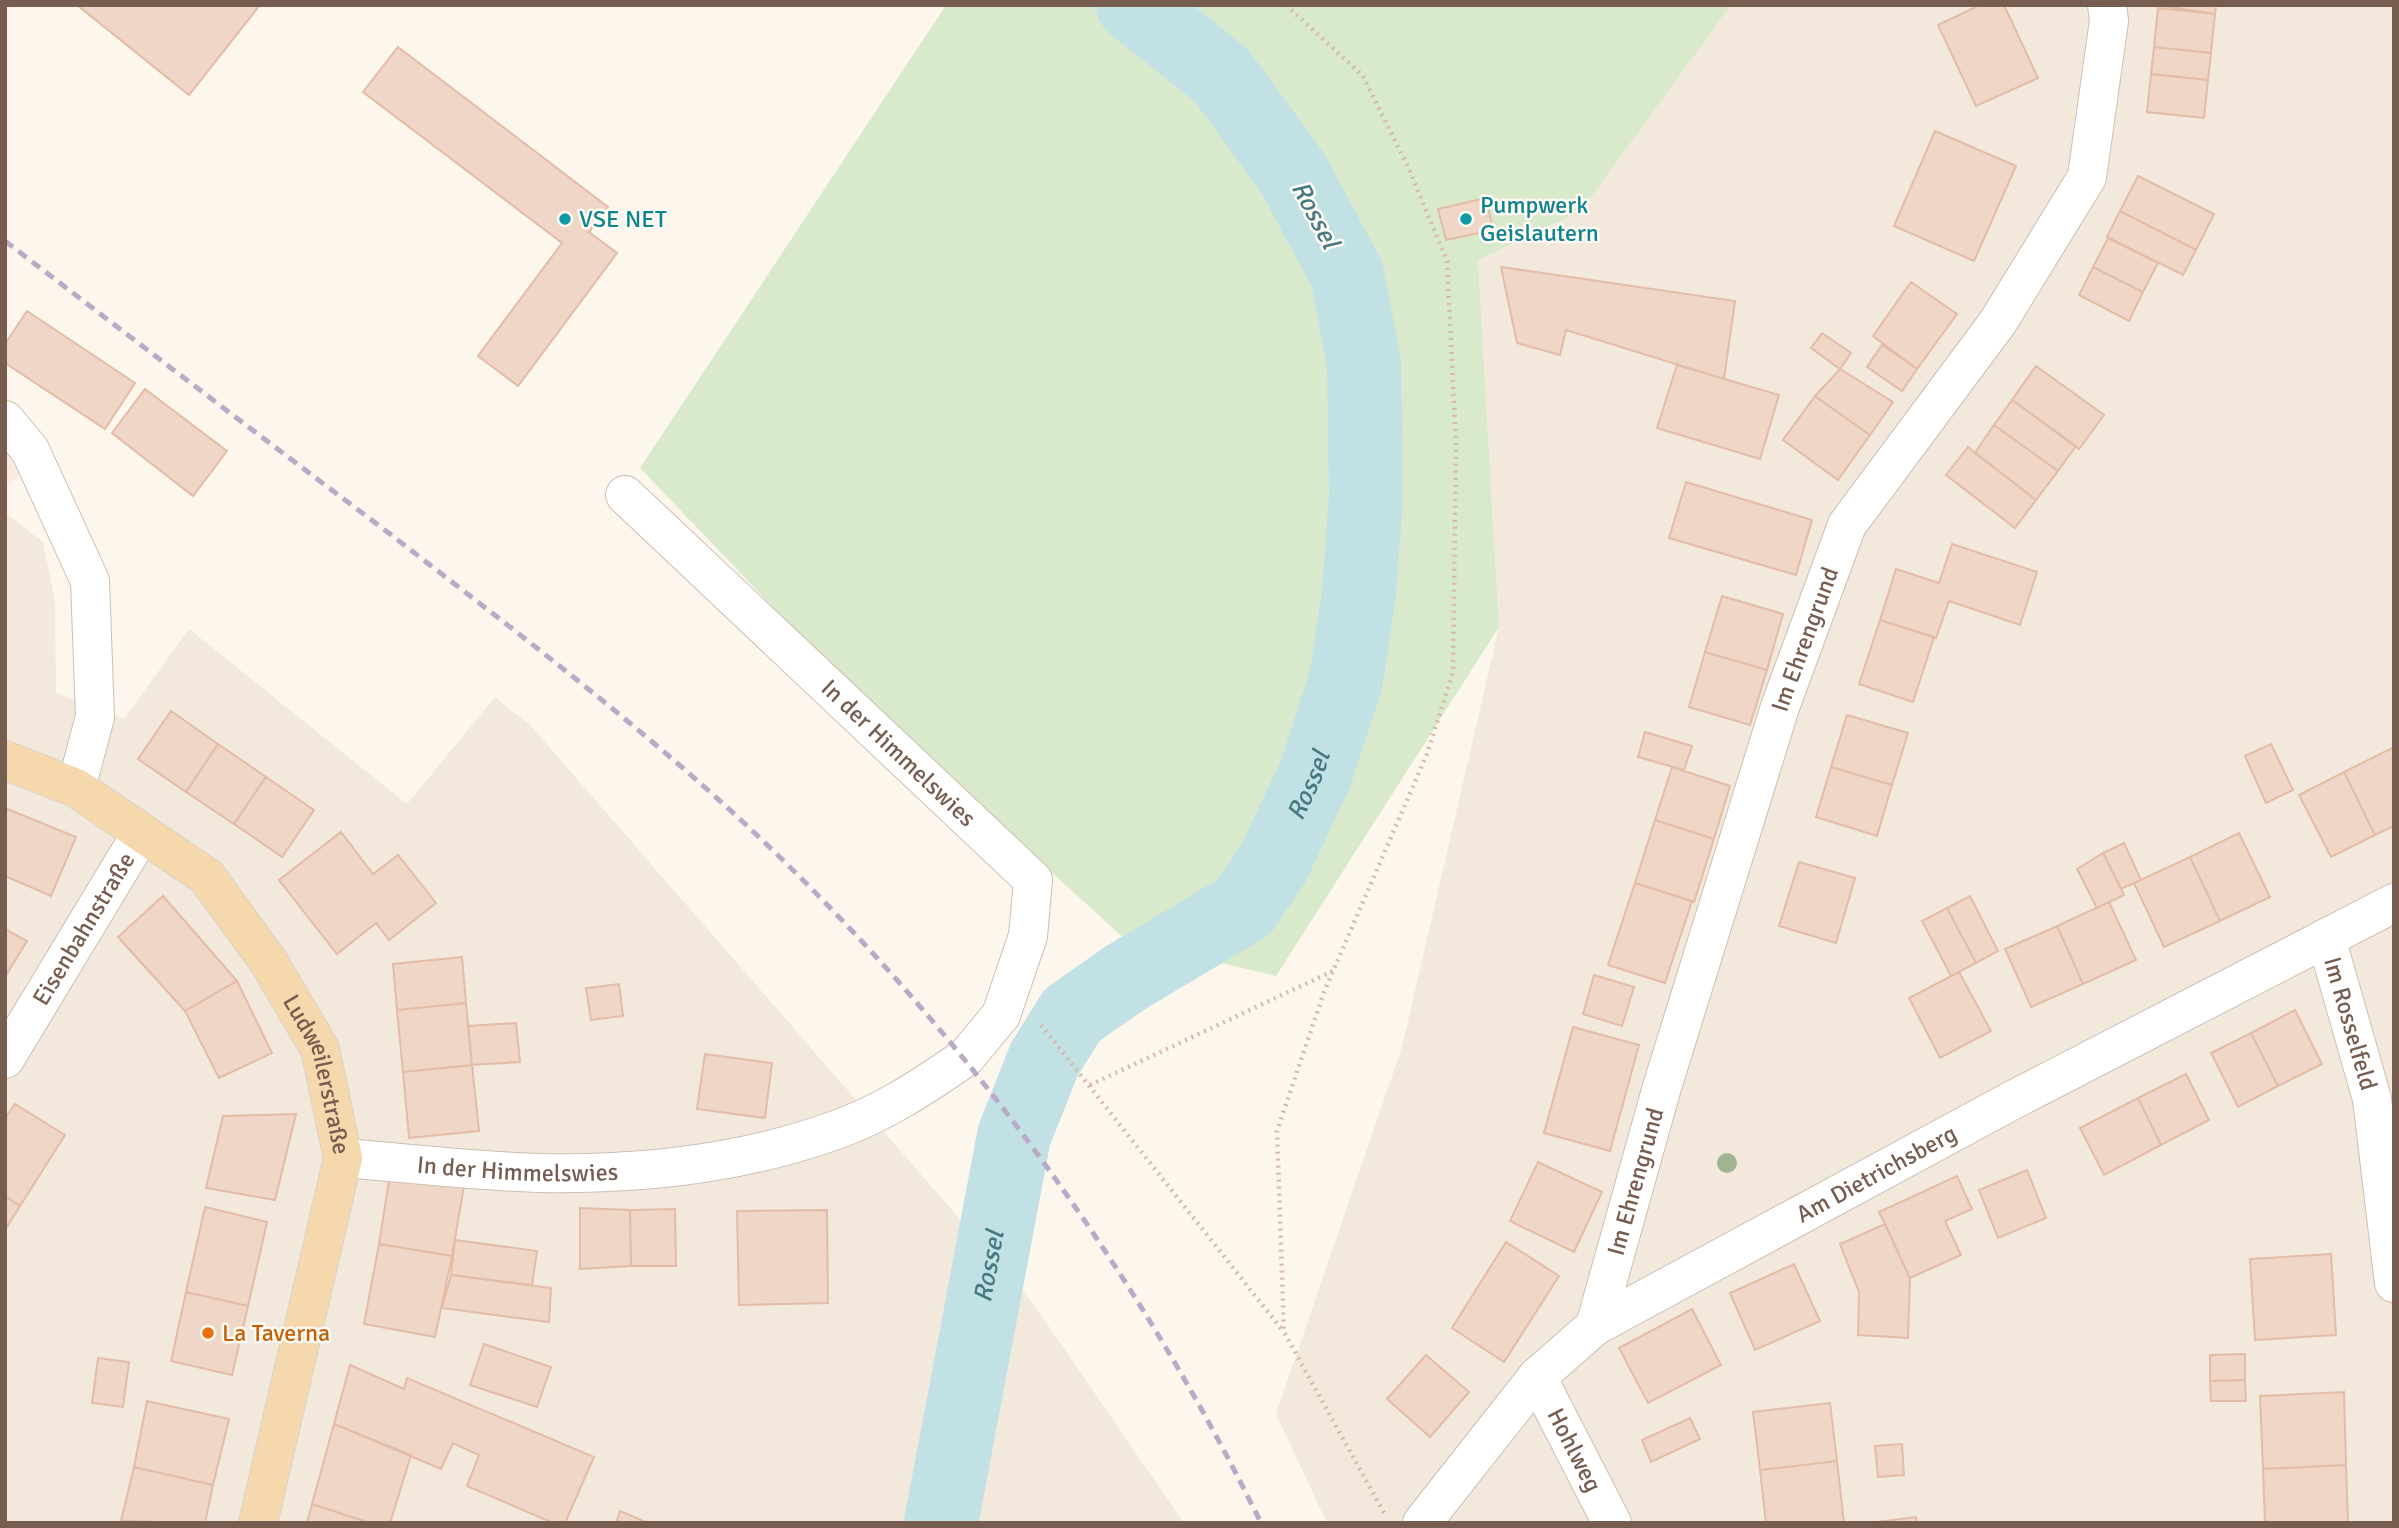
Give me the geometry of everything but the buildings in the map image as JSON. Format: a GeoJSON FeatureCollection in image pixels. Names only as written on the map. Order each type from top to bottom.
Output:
{"type":"FeatureCollection","features":[{"type":"Feature","properties":{"kind":"main road","name":"Ludweilerstraße"},"geometry":{"type":"LineString","coordinates":[[5,760],[76,788],[207,877],[268,961],[320,1049],[343,1158],[258,1523]]}},
{"type":"Feature","properties":{"kind":"street","name":"Im Ehrengrund"},"geometry":{"type":"LineString","coordinates":[[1595,1326],[1662,1087],[1776,720],[1847,525],[1998,322],[2087,177],[2109,21],[2107,5]]}},
{"type":"Feature","properties":{"kind":"street"},"geometry":{"type":"LineString","coordinates":[[5,419],[30,450],[90,581],[95,717],[76,788]]}},
{"type":"Feature","properties":{"kind":"street","name":"In der Himmelswies"},"geometry":{"type":"LineString","coordinates":[[343,1158],[539,1173],[638,1171],[734,1158],[834,1131],[919,1090],[965,1058],[1001,1014],[1028,936],[1033,880],[625,495]]}},
{"type":"Feature","properties":{"kind":"street","name":"Eisenbahnstraße"},"geometry":{"type":"LineString","coordinates":[[5,1059],[141,834]]}},
{"type":"Feature","properties":{"kind":"street","name":"Am Dietrichsberg"},"geometry":{"type":"LineString","coordinates":[[1422,1523],[1537,1377],[1595,1326],[2011,1101],[2394,903]]}},
{"type":"Feature","properties":{"kind":"street","name":"Im Rosselfeld"},"geometry":{"type":"LineString","coordinates":[[2326,938],[2372,1099],[2394,1283]]}},
{"type":"Feature","properties":{"kind":"street","name":"Hohlweg"},"geometry":{"type":"LineString","coordinates":[[1537,1377],[1612,1523]]}},
{"type":"Feature","properties":{"kind":"path"},"geometry":{"type":"LineString","coordinates":[[1284,1332],[1277,1131],[1334,970],[1427,754],[1453,672],[1456,445],[1447,261],[1409,169],[1363,76],[1286,5]]}},
{"type":"Feature","properties":{"kind":"path"},"geometry":{"type":"LineString","coordinates":[[1090,1085],[1334,970]]}},
{"type":"Feature","properties":{"kind":"path"},"geometry":{"type":"LineString","coordinates":[[1039,1024],[1081,1073],[1284,1332],[1390,1523]]}},
{"type":"Feature","properties":{"kind":"shaded area"},"geometry":{"type":"Polygon","coordinates":[[[1731,5],[2394,5],[2394,1523],[1327,1523],[1276,1414],[1402,1047],[1499,627],[1478,260],[1581,211],[1731,5]]]}},
{"type":"Feature","properties":{"kind":"shaded area"},"geometry":{"type":"Polygon","coordinates":[[[5,449],[23,473],[5,486],[5,449]]]}},
{"type":"Feature","properties":{"kind":"shaded area"},"geometry":{"type":"Polygon","coordinates":[[[5,513],[43,542],[55,601],[56,693],[124,719],[189,629],[407,804],[495,697],[530,725],[1032,1302],[1184,1523],[5,1523],[5,513]]]}},
{"type":"Feature","properties":{"kind":"green space"},"geometry":{"type":"Polygon","coordinates":[[[946,5],[1731,5],[1581,211],[1478,260],[1499,627],[1276,976],[1126,940],[859,697],[640,468],[946,5]]]}},
{"type":"Feature","properties":{"kind":"waterway","name":"Rossel"},"geometry":{"type":"LineString","coordinates":[[941,1523],[1014,1136],[1044,1060],[1072,1015],[1125,978],[1244,907],[1273,864],[1315,775],[1346,680],[1359,593],[1366,496],[1364,364],[1347,274],[1292,172],[1221,75],[1133,5]]}},
{"type":"Feature","properties":{"kind":"railway"},"geometry":{"type":"LineString","coordinates":[[5,241],[570,674],[701,784],[821,899],[896,979],[967,1062],[1034,1149],[1097,1239],[1156,1331],[1211,1426],[1261,1523]]}},
{"type":"Feature","properties":{"kind":"place","name":"VSE NET"},"geometry":{"type":"Point","coordinates":[565,219]}},
{"type":"Feature","properties":{"kind":"place","name":"Pumpwerk Geislautern"},"geometry":{"type":"Point","coordinates":[1466,219]}},
{"type":"Feature","properties":{"kind":"place","name":"La Taverna"},"geometry":{"type":"Point","coordinates":[208,1333]}}]}
